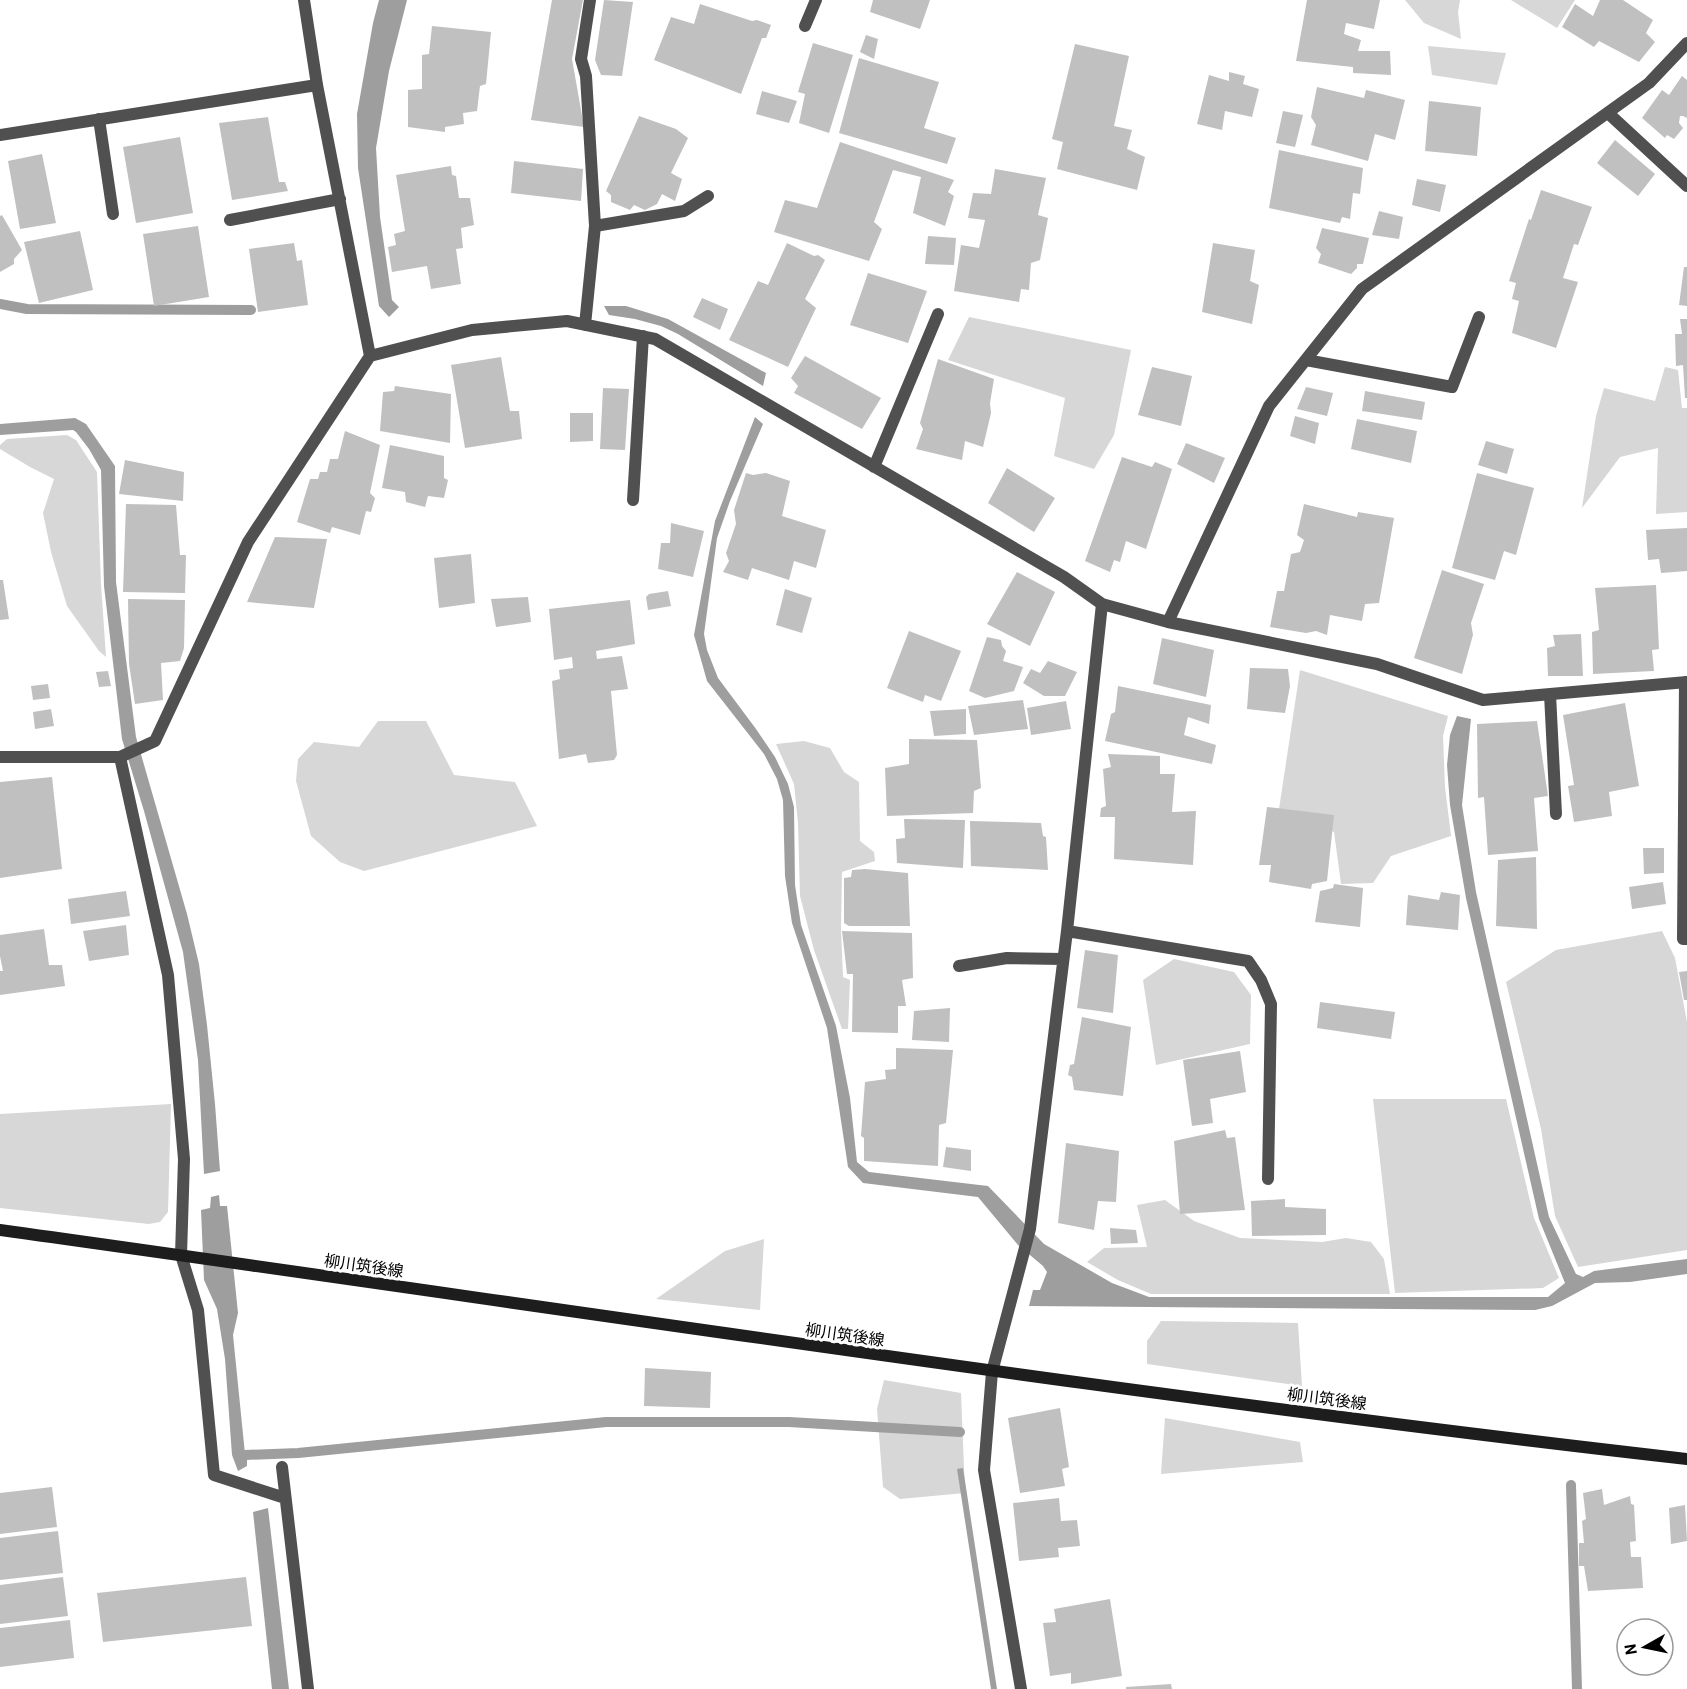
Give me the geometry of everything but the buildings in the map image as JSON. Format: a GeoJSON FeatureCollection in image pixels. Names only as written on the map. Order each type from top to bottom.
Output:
{"type":"FeatureCollection","features":[{"type":"Feature","properties":{"kind":"main road","name":"柳川筑後線"},"geometry":{"type":"LineString","coordinates":[[0,1230],[992,1372],[1687,1459]]}},
{"type":"Feature","properties":{"kind":"street"},"geometry":{"type":"LineString","coordinates":[[304,0],[317,85],[370,356]]}},
{"type":"Feature","properties":{"kind":"street"},"geometry":{"type":"LineString","coordinates":[[585,325],[595,226],[586,76],[581,59],[590,0]]}},
{"type":"Feature","properties":{"kind":"street"},"geometry":{"type":"LineString","coordinates":[[805,26],[816,0]]}},
{"type":"Feature","properties":{"kind":"street"},"geometry":{"type":"LineString","coordinates":[[1168,622],[1269,406],[1362,289],[1649,84],[1687,44]]}},
{"type":"Feature","properties":{"kind":"street"},"geometry":{"type":"LineString","coordinates":[[0,135],[317,85]]}},
{"type":"Feature","properties":{"kind":"street"},"geometry":{"type":"LineString","coordinates":[[1608,113],[1687,186]]}},
{"type":"Feature","properties":{"kind":"street"},"geometry":{"type":"LineString","coordinates":[[99,119],[113,214]]}},
{"type":"Feature","properties":{"kind":"street"},"geometry":{"type":"LineString","coordinates":[[595,226],[684,211],[708,196]]}},
{"type":"Feature","properties":{"kind":"street"},"geometry":{"type":"LineString","coordinates":[[230,220],[340,199]]}},
{"type":"Feature","properties":{"kind":"street"},"geometry":{"type":"LineString","coordinates":[[874,467],[938,314]]}},
{"type":"Feature","properties":{"kind":"street"},"geometry":{"type":"LineString","coordinates":[[1306,360],[1452,387],[1479,317]]}},
{"type":"Feature","properties":{"kind":"street"},"geometry":{"type":"LineString","coordinates":[[0,757],[120,757],[155,741],[248,542],[370,356],[472,330],[567,321],[655,339],[1064,577],[1102,604],[1168,622],[1377,664],[1483,700],[1686,682],[1683,939],[1687,939]]}},
{"type":"Feature","properties":{"kind":"street"},"geometry":{"type":"LineString","coordinates":[[633,500],[643,336]]}},
{"type":"Feature","properties":{"kind":"street"},"geometry":{"type":"LineString","coordinates":[[1021,1689],[984,1470],[992,1372],[1030,1229],[1067,931],[1102,604]]}},
{"type":"Feature","properties":{"kind":"street"},"geometry":{"type":"LineString","coordinates":[[1550,694],[1556,814]]}},
{"type":"Feature","properties":{"kind":"street"},"geometry":{"type":"LineString","coordinates":[[120,757],[168,975],[184,1159],[181,1255],[198,1310],[214,1475],[285,1498]]}},
{"type":"Feature","properties":{"kind":"street"},"geometry":{"type":"LineString","coordinates":[[1067,931],[1248,962],[1261,980],[1271,1004],[1268,1179]]}},
{"type":"Feature","properties":{"kind":"street"},"geometry":{"type":"LineString","coordinates":[[958,966],[1007,958],[1063,959]]}},
{"type":"Feature","properties":{"kind":"street"},"geometry":{"type":"LineString","coordinates":[[282,1467],[308,1689]]}},
{"type":"Feature","properties":{"kind":"shaded area"},"geometry":{"type":"Polygon","coordinates":[[[379,0],[407,0],[389,71],[376,148],[380,217],[392,300],[399,307],[389,317],[379,306],[358,168],[357,114],[379,0]]]}},
{"type":"Feature","properties":{"kind":"shaded area"},"geometry":{"type":"Polygon","coordinates":[[[1405,0],[1460,0],[1458,12],[1461,39],[1424,23],[1405,0]]]}},
{"type":"Feature","properties":{"kind":"shaded area"},"geometry":{"type":"Polygon","coordinates":[[[1511,0],[1575,0],[1557,28],[1511,0]]]}},
{"type":"Feature","properties":{"kind":"shaded area"},"geometry":{"type":"Polygon","coordinates":[[[1428,46],[1506,53],[1497,85],[1432,75],[1428,46]]]}},
{"type":"Feature","properties":{"kind":"shaded area"},"geometry":{"type":"Polygon","coordinates":[[[604,306],[626,306],[668,319],[766,373],[763,386],[678,334],[661,326],[609,315],[604,306]]]}},
{"type":"Feature","properties":{"kind":"shaded area"},"geometry":{"type":"Polygon","coordinates":[[[969,317],[1131,350],[1114,435],[1094,469],[1054,456],[1065,398],[948,360],[969,317]]]}},
{"type":"Feature","properties":{"kind":"shaded area"},"geometry":{"type":"Polygon","coordinates":[[[1665,367],[1678,370],[1682,408],[1687,408],[1687,512],[1656,514],[1658,448],[1620,457],[1582,508],[1596,416],[1604,388],[1655,401],[1665,367]]]}},
{"type":"Feature","properties":{"kind":"shaded area"},"geometry":{"type":"Polygon","coordinates":[[[755,417],[763,424],[717,538],[704,634],[707,650],[718,678],[775,757],[788,784],[794,807],[795,885],[801,925],[836,1026],[850,1098],[857,1162],[869,1172],[988,1186],[1044,1244],[1112,1283],[1149,1297],[1548,1297],[1565,1283],[1539,1219],[1466,898],[1450,805],[1447,765],[1450,735],[1457,716],[1471,719],[1462,805],[1476,892],[1549,1217],[1576,1274],[1583,1277],[1594,1271],[1687,1259],[1687,1274],[1630,1282],[1595,1283],[1552,1306],[1535,1310],[1029,1306],[1033,1290],[1040,1290],[1047,1272],[1018,1245],[978,1197],[863,1183],[848,1167],[827,1028],[792,923],[785,876],[783,800],[777,779],[764,754],[707,681],[694,635],[715,521],[755,417]]]}},
{"type":"Feature","properties":{"kind":"shaded area"},"geometry":{"type":"Polygon","coordinates":[[[75,418],[86,424],[115,466],[116,582],[136,737],[187,914],[199,964],[207,1025],[220,1171],[204,1174],[198,1060],[183,952],[122,739],[104,586],[101,470],[89,449],[73,430],[0,435],[0,424],[75,418]]]}},
{"type":"Feature","properties":{"kind":"shaded area"},"geometry":{"type":"Polygon","coordinates":[[[67,435],[76,440],[97,472],[106,657],[99,651],[67,606],[51,552],[43,513],[54,479],[0,449],[0,445],[7,439],[67,435]]]}},
{"type":"Feature","properties":{"kind":"shaded area"},"geometry":{"type":"Polygon","coordinates":[[[1300,670],[1448,716],[1443,736],[1445,787],[1451,836],[1391,856],[1373,883],[1341,884],[1334,832],[1279,809],[1300,670]]]}},
{"type":"Feature","properties":{"kind":"shaded area"},"geometry":{"type":"Polygon","coordinates":[[[378,721],[426,721],[454,775],[515,782],[537,826],[364,871],[340,862],[311,836],[296,781],[298,759],[314,742],[359,747],[378,721]]]}},
{"type":"Feature","properties":{"kind":"shaded area"},"geometry":{"type":"Polygon","coordinates":[[[804,741],[830,748],[844,772],[859,782],[860,841],[874,852],[875,861],[842,872],[843,977],[850,980],[848,1029],[842,1029],[814,950],[800,896],[798,823],[794,784],[776,744],[804,741]]]}},
{"type":"Feature","properties":{"kind":"shaded area"},"geometry":{"type":"Polygon","coordinates":[[[1662,931],[1675,958],[1687,1022],[1687,1250],[1578,1267],[1555,1216],[1541,1129],[1506,982],[1556,950],[1662,931]]]}},
{"type":"Feature","properties":{"kind":"shaded area"},"geometry":{"type":"Polygon","coordinates":[[[1174,959],[1234,972],[1251,995],[1250,1044],[1156,1065],[1143,980],[1174,959]]]}},
{"type":"Feature","properties":{"kind":"shaded area"},"geometry":{"type":"Polygon","coordinates":[[[1373,1099],[1506,1099],[1534,1218],[1559,1278],[1543,1288],[1395,1293],[1373,1099]]]}},
{"type":"Feature","properties":{"kind":"shaded area"},"geometry":{"type":"Polygon","coordinates":[[[171,1104],[168,1212],[160,1222],[149,1224],[0,1208],[0,1114],[171,1104]]]}},
{"type":"Feature","properties":{"kind":"shaded area"},"geometry":{"type":"Polygon","coordinates":[[[219,1195],[220,1206],[227,1206],[238,1313],[233,1335],[247,1466],[238,1471],[232,1455],[225,1359],[217,1309],[204,1280],[201,1210],[210,1208],[211,1197],[219,1195]]]}},
{"type":"Feature","properties":{"kind":"shaded area"},"geometry":{"type":"Polygon","coordinates":[[[1165,1200],[1194,1221],[1240,1238],[1322,1242],[1346,1238],[1371,1242],[1384,1259],[1390,1294],[1151,1294],[1118,1280],[1087,1262],[1104,1248],[1147,1247],[1137,1205],[1165,1200]]]}},
{"type":"Feature","properties":{"kind":"shaded area"},"geometry":{"type":"Polygon","coordinates":[[[764,1239],[760,1310],[656,1299],[725,1251],[764,1239]]]}},
{"type":"Feature","properties":{"kind":"shaded area"},"geometry":{"type":"Polygon","coordinates":[[[1161,1321],[1298,1323],[1302,1386],[1147,1364],[1147,1341],[1161,1321]]]}},
{"type":"Feature","properties":{"kind":"shaded area"},"geometry":{"type":"Polygon","coordinates":[[[884,1380],[961,1393],[965,1493],[900,1499],[883,1487],[877,1409],[884,1380]]]}},
{"type":"Feature","properties":{"kind":"shaded area"},"geometry":{"type":"Polygon","coordinates":[[[1165,1418],[1300,1442],[1303,1462],[1161,1474],[1165,1418]]]}},
{"type":"Feature","properties":{"kind":"shaded area"},"geometry":{"type":"Polygon","coordinates":[[[963,1468],[997,1689],[991,1689],[957,1469],[963,1468]]]}},
{"type":"Feature","properties":{"kind":"shaded area"},"geometry":{"type":"Polygon","coordinates":[[[268,1508],[289,1689],[272,1689],[253,1512],[268,1508]]]}},
{"type":"Feature","properties":{"kind":"waterway"},"geometry":{"type":"LineString","coordinates":[[0,304],[27,309],[251,310]]}},
{"type":"Feature","properties":{"kind":"waterway"},"geometry":{"type":"LineString","coordinates":[[245,1455],[298,1453],[606,1422],[789,1422],[960,1432]]}},
{"type":"Feature","properties":{"kind":"waterway"},"geometry":{"type":"LineString","coordinates":[[1571,1485],[1577,1689]]}}]}
